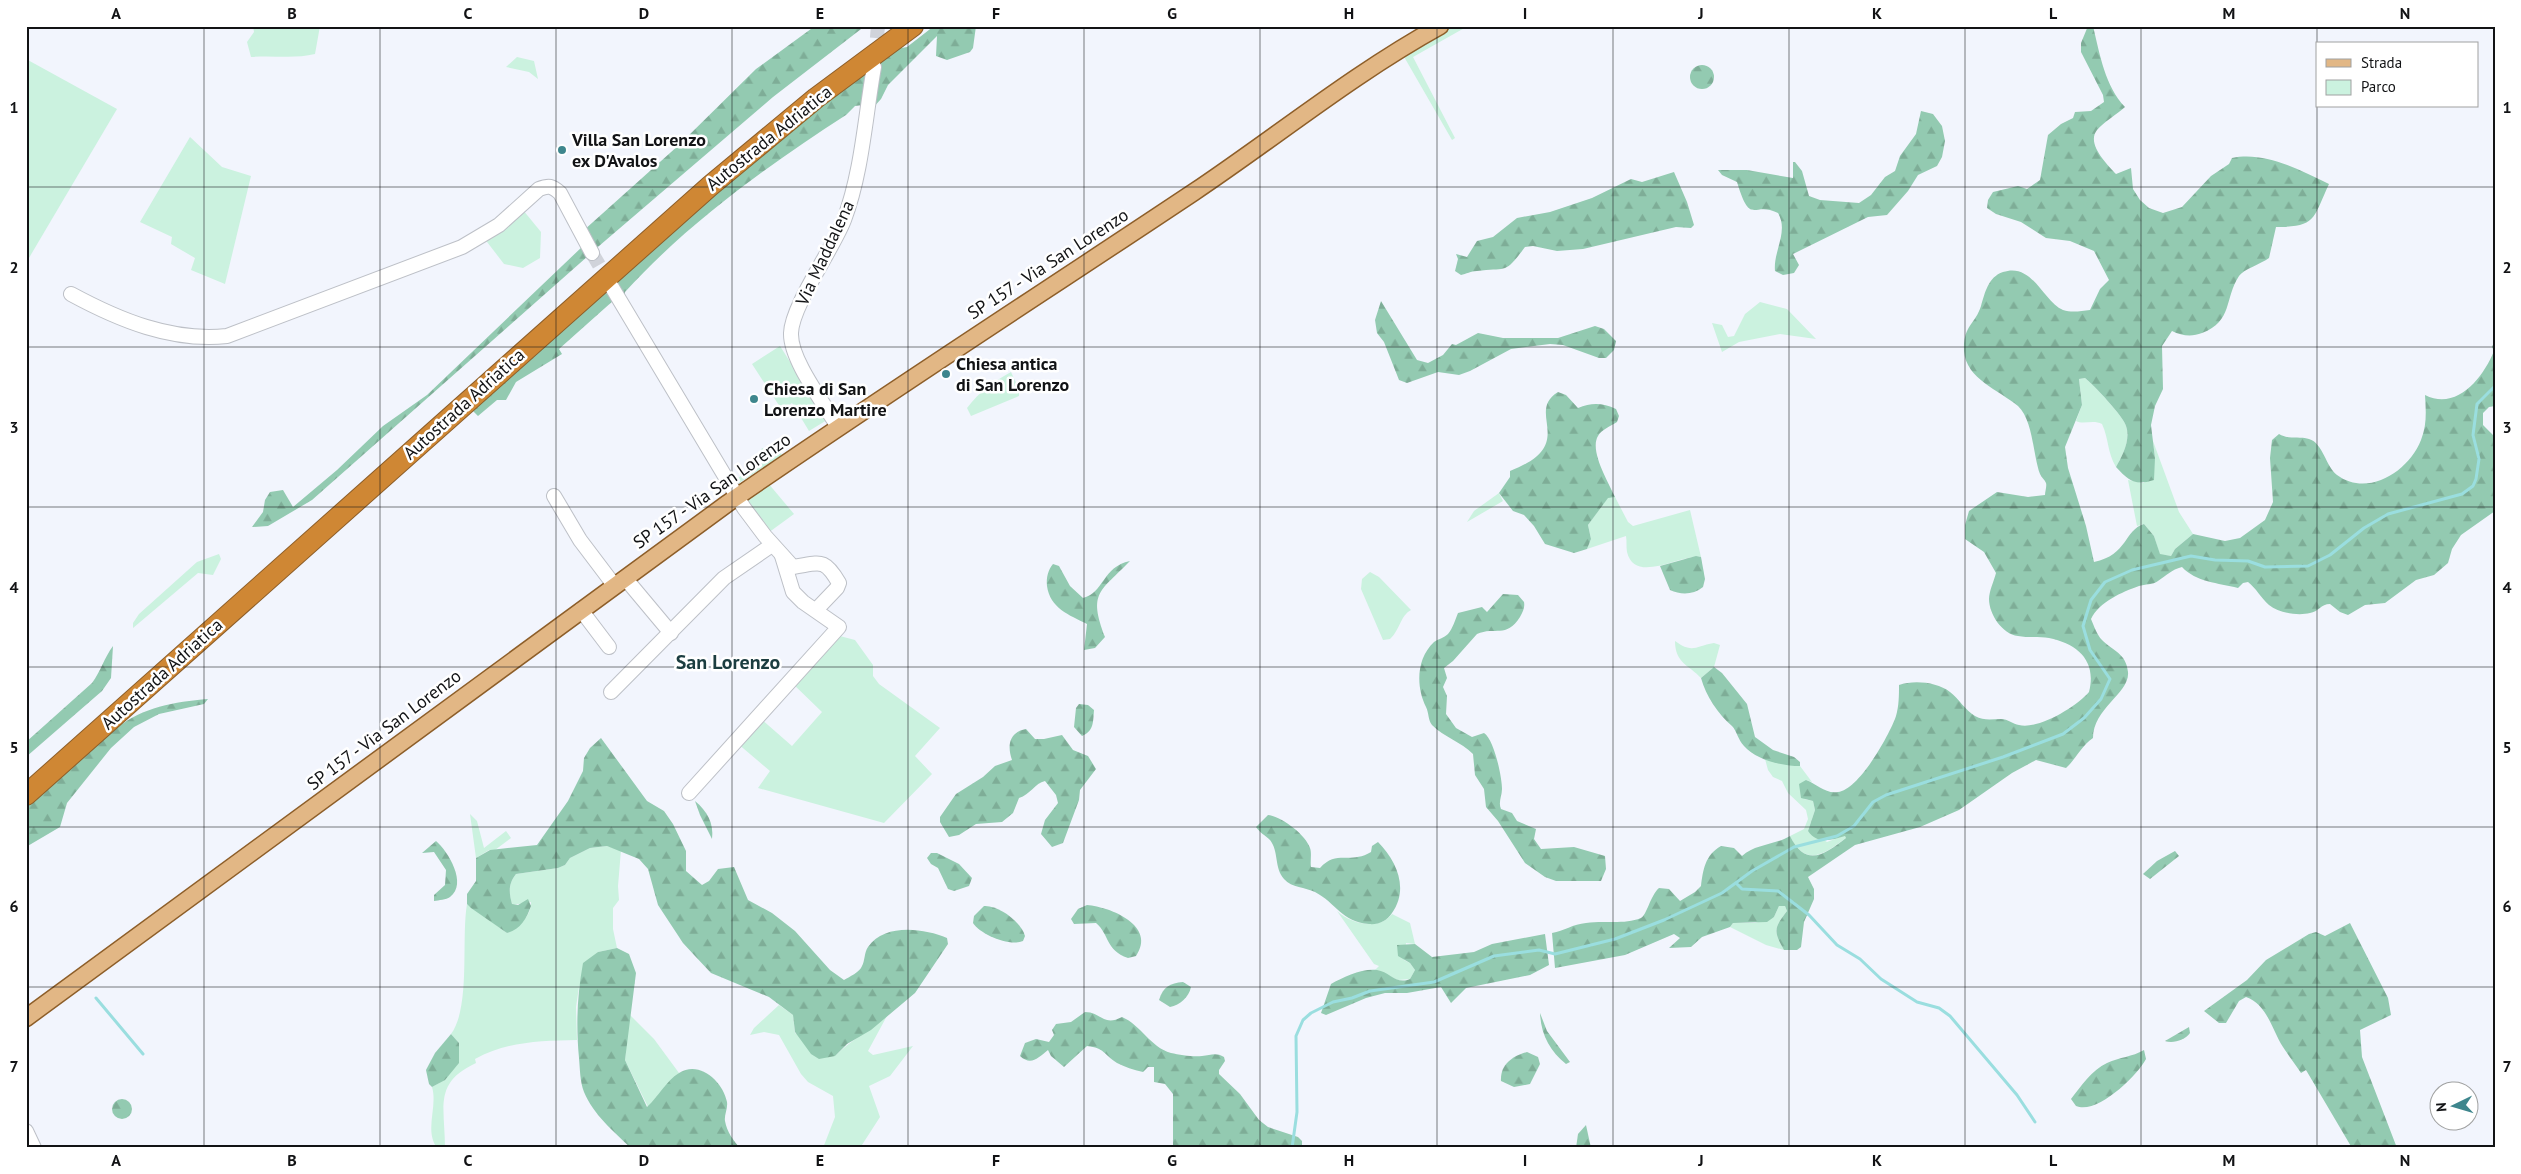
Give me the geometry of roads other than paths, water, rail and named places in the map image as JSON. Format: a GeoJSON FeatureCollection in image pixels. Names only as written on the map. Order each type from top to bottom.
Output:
{"type":"FeatureCollection","features":[{"type":"Feature","properties":{"kind":"highway","name":"Autostrada Adriatica"},"geometry":{"type":"LineString","coordinates":[[26,777],[700,175],[807,88],[889,26]]}},
{"type":"Feature","properties":{"kind":"highway","name":"Autostrada Adriatica"},"geometry":{"type":"LineString","coordinates":[[26,796],[710,186],[816,98],[913,26]]}},
{"type":"Feature","properties":{"kind":"main road","name":"SP 157 - Via San Lorenzo"},"geometry":{"type":"LineString","coordinates":[[26,1018],[737,497],[838,427],[1191,194],[1390,54],[1440,26]]}},
{"type":"Feature","properties":{"kind":"street","name":"Via Maddalena"},"geometry":{"type":"LineString","coordinates":[[838,427],[798,360],[790,334],[799,308],[843,223],[850,204],[856,183],[874,67]]}},
{"type":"Feature","properties":{"kind":"street"},"geometry":{"type":"LineString","coordinates":[[71,294],[127,320],[167,333],[196,337],[227,336],[462,247],[499,225],[540,189],[547,186],[553,187],[560,193],[570,208],[592,253]]}},
{"type":"Feature","properties":{"kind":"street"},"geometry":{"type":"LineString","coordinates":[[610,284],[737,497],[772,545],[793,567],[823,563],[830,567],[839,582],[837,588],[816,610]]}},
{"type":"Feature","properties":{"kind":"street"},"geometry":{"type":"LineString","coordinates":[[554,496],[580,540],[671,633]]}},
{"type":"Feature","properties":{"kind":"street"},"geometry":{"type":"LineString","coordinates":[[611,692],[724,578],[772,545]]}},
{"type":"Feature","properties":{"kind":"street"},"geometry":{"type":"LineString","coordinates":[[689,793],[839,627],[803,602],[793,592],[782,556]]}},
{"type":"Feature","properties":{"kind":"street"},"geometry":{"type":"LineString","coordinates":[[581,610],[609,647]]}},
{"type":"Feature","properties":{"kind":"street"},"geometry":{"type":"LineString","coordinates":[[26,1131],[34,1148]]}},
{"type":"Feature","properties":{"kind":"waterway"},"geometry":{"type":"LineString","coordinates":[[1292,1148],[1297,1112],[1296,1036],[1303,1020],[1311,1013],[1333,1002],[1352,998],[1370,991],[1434,982],[1494,956],[1539,950],[1555,954],[1615,939],[1664,920],[1722,893],[1752,871],[1794,847],[1837,836],[1854,826],[1873,802],[1886,795],[2003,757],[2063,734],[2084,718],[2101,699],[2110,679],[2090,650],[2083,626],[2091,600],[2105,582],[2132,570],[2191,556],[2215,560],[2248,561],[2265,567],[2308,566],[2330,555],[2364,528],[2388,514],[2462,494],[2473,486],[2476,479],[2479,459],[2473,435],[2477,404],[2495,386]]}},
{"type":"Feature","properties":{"kind":"waterway"},"geometry":{"type":"LineString","coordinates":[[1736,883],[1742,889],[1778,891],[1809,915],[1837,945],[1860,959],[1881,979],[1917,1002],[1939,1008],[1950,1016],[2017,1095],[2035,1122]]}},
{"type":"Feature","properties":{"kind":"waterway"},"geometry":{"type":"LineString","coordinates":[[96,998],[143,1054]]}},
{"type":"Feature","properties":{"kind":"tunnel"},"geometry":{"type":"LineString","coordinates":[[875,59],[878,26]]}},
{"type":"Feature","properties":{"kind":"tunnel"},"geometry":{"type":"LineString","coordinates":[[592,253],[610,284]]}},
{"type":"Feature","properties":{"kind":"place","name":"Villa San Lorenzo ex D'Avalos"},"geometry":{"type":"Point","coordinates":[562,150]}},
{"type":"Feature","properties":{"kind":"place","name":"Chiesa antica di San Lorenzo"},"geometry":{"type":"Point","coordinates":[946,374]}},
{"type":"Feature","properties":{"kind":"place","name":"Chiesa di San Lorenzo Martire"},"geometry":{"type":"Point","coordinates":[754,399]}},
{"type":"Feature","properties":{"kind":"district","name":"San Lorenzo"},"geometry":{"type":"Point","coordinates":[728,662]}}]}
